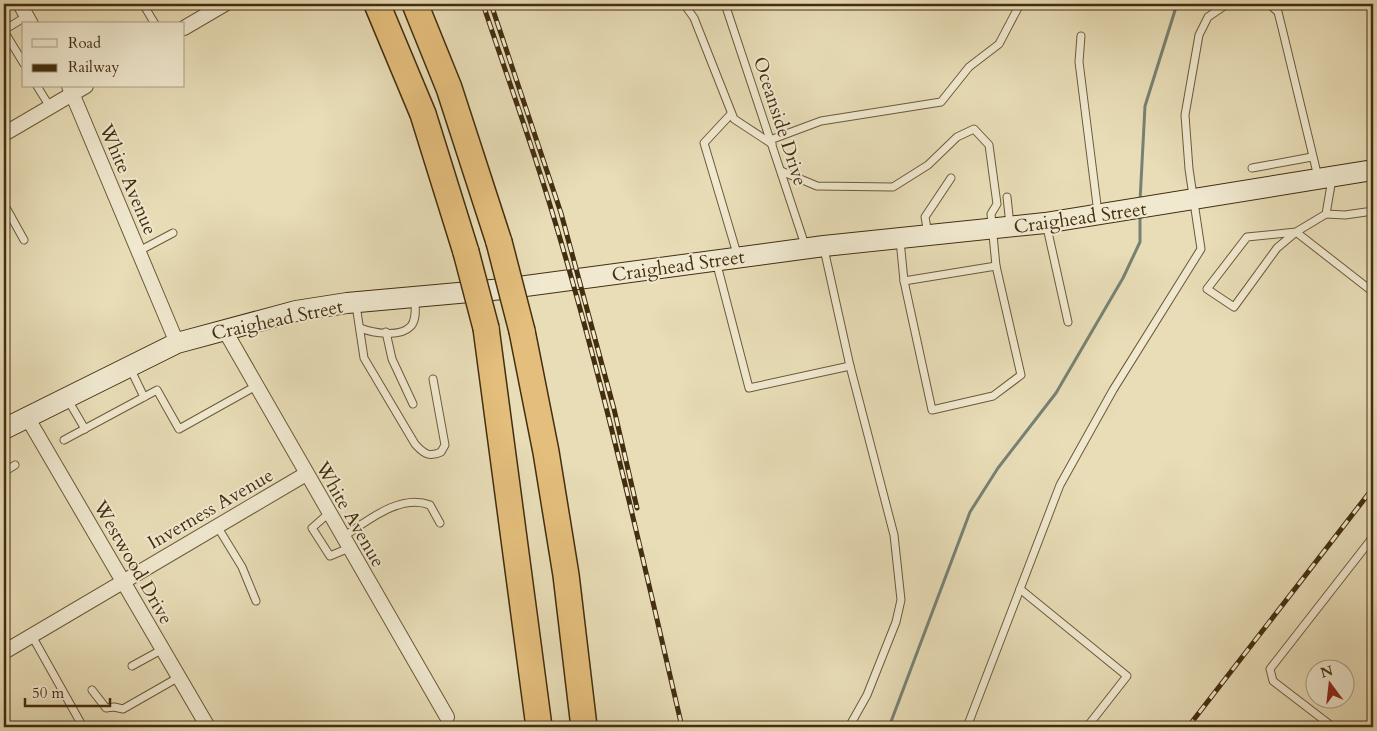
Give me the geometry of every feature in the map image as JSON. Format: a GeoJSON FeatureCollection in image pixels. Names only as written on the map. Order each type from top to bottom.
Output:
{"type":"FeatureCollection","features":[{"type":"Feature","properties":{"kind":"highway"},"geometry":{"type":"LineString","coordinates":[[377,4],[423,114],[466,252],[486,328],[540,727]]}},
{"type":"Feature","properties":{"kind":"highway"},"geometry":{"type":"LineString","coordinates":[[415,4],[449,88],[500,242],[522,331],[546,452],[564,566],[584,727]]}},
{"type":"Feature","properties":{"kind":"street"},"geometry":{"type":"LineString","coordinates":[[20,4],[29,20]]}},
{"type":"Feature","properties":{"kind":"street"},"geometry":{"type":"LineString","coordinates":[[185,27],[225,4]]}},
{"type":"Feature","properties":{"kind":"street"},"geometry":{"type":"LineString","coordinates":[[5,130],[50,107],[71,90]]}},
{"type":"Feature","properties":{"kind":"street","name":"White Avenue"},"geometry":{"type":"LineString","coordinates":[[71,90],[177,343]]}},
{"type":"Feature","properties":{"kind":"street","name":"Craighead Street"},"geometry":{"type":"LineString","coordinates":[[4,429],[177,343],[296,311],[356,302],[503,289],[815,247],[1001,229],[1103,215],[1373,170]]}},
{"type":"Feature","properties":{"kind":"street","name":"White Avenue"},"geometry":{"type":"LineString","coordinates":[[224,329],[346,542],[446,724]]}},
{"type":"Feature","properties":{"kind":"street","name":"Westwood Drive"},"geometry":{"type":"LineString","coordinates":[[27,416],[208,727]]}},
{"type":"Feature","properties":{"kind":"street","name":"Inverness Avenue"},"geometry":{"type":"LineString","coordinates":[[4,652],[123,580],[306,474]]}},
{"type":"Feature","properties":{"kind":"lane"},"geometry":{"type":"LineString","coordinates":[[143,4],[154,22]]}},
{"type":"Feature","properties":{"kind":"lane"},"geometry":{"type":"LineString","coordinates":[[684,4],[694,18],[731,114],[738,123],[771,142],[820,121],[941,102],[969,67],[1000,44],[1020,4]]}},
{"type":"Feature","properties":{"kind":"lane","name":"Oceanside Drive"},"geometry":{"type":"LineString","coordinates":[[725,4],[781,171],[815,247],[850,366],[894,535],[901,600],[896,622],[870,686],[849,727]]}},
{"type":"Feature","properties":{"kind":"lane"},"geometry":{"type":"LineString","coordinates":[[967,727],[1060,485],[1113,390],[1201,249],[1188,201],[1185,115],[1188,84],[1199,34],[1208,17],[1228,4]]}},
{"type":"Feature","properties":{"kind":"lane"},"geometry":{"type":"LineString","coordinates":[[1269,4],[1278,12],[1312,157],[1326,178],[1326,214]]}},
{"type":"Feature","properties":{"kind":"lane"},"geometry":{"type":"LineString","coordinates":[[22,23],[4,30],[22,61]]}},
{"type":"Feature","properties":{"kind":"lane"},"geometry":{"type":"LineString","coordinates":[[1081,36],[1080,62],[1103,215]]}},
{"type":"Feature","properties":{"kind":"lane"},"geometry":{"type":"LineString","coordinates":[[38,88],[50,107]]}},
{"type":"Feature","properties":{"kind":"lane"},"geometry":{"type":"LineString","coordinates":[[731,114],[704,142],[738,257]]}},
{"type":"Feature","properties":{"kind":"lane"},"geometry":{"type":"LineString","coordinates":[[781,171],[817,186],[893,187],[928,165],[957,137],[974,129],[989,145],[997,204],[991,214],[1001,229]]}},
{"type":"Feature","properties":{"kind":"lane"},"geometry":{"type":"LineString","coordinates":[[1252,168],[1312,157]]}},
{"type":"Feature","properties":{"kind":"lane"},"geometry":{"type":"LineString","coordinates":[[928,235],[925,217],[951,178]]}},
{"type":"Feature","properties":{"kind":"lane"},"geometry":{"type":"LineString","coordinates":[[900,238],[904,281],[932,410],[993,396],[1021,375],[996,266],[1007,197]]}},
{"type":"Feature","properties":{"kind":"lane"},"geometry":{"type":"LineString","coordinates":[[4,204],[24,240]]}},
{"type":"Feature","properties":{"kind":"lane"},"geometry":{"type":"LineString","coordinates":[[1373,211],[1345,215],[1326,214],[1296,232],[1277,248],[1234,307],[1207,289],[1247,237],[1296,232],[1373,292]]}},
{"type":"Feature","properties":{"kind":"lane"},"geometry":{"type":"LineString","coordinates":[[1046,223],[1068,322]]}},
{"type":"Feature","properties":{"kind":"lane"},"geometry":{"type":"LineString","coordinates":[[139,251],[173,233]]}},
{"type":"Feature","properties":{"kind":"lane"},"geometry":{"type":"LineString","coordinates":[[716,260],[749,388],[850,366]]}},
{"type":"Feature","properties":{"kind":"lane"},"geometry":{"type":"LineString","coordinates":[[904,281],[996,266]]}},
{"type":"Feature","properties":{"kind":"lane"},"geometry":{"type":"LineString","coordinates":[[360,328],[371,332],[405,331],[412,325],[416,313],[414,297]]}},
{"type":"Feature","properties":{"kind":"lane"},"geometry":{"type":"LineString","coordinates":[[356,302],[364,358],[389,403],[422,453],[435,455],[441,452],[445,445],[433,379]]}},
{"type":"Feature","properties":{"kind":"lane"},"geometry":{"type":"LineString","coordinates":[[386,332],[392,360],[413,404]]}},
{"type":"Feature","properties":{"kind":"lane"},"geometry":{"type":"LineString","coordinates":[[129,366],[144,397]]}},
{"type":"Feature","properties":{"kind":"lane"},"geometry":{"type":"LineString","coordinates":[[64,440],[157,390],[179,429],[256,386]]}},
{"type":"Feature","properties":{"kind":"lane"},"geometry":{"type":"LineString","coordinates":[[67,397],[85,429]]}},
{"type":"Feature","properties":{"kind":"lane"},"geometry":{"type":"LineString","coordinates":[[4,472],[15,465]]}},
{"type":"Feature","properties":{"kind":"lane"},"geometry":{"type":"LineString","coordinates":[[329,513],[312,528],[330,556],[384,512],[406,503],[417,502],[430,505],[440,523]]}},
{"type":"Feature","properties":{"kind":"lane"},"geometry":{"type":"LineString","coordinates":[[217,526],[242,567],[256,601]]}},
{"type":"Feature","properties":{"kind":"lane"},"geometry":{"type":"LineString","coordinates":[[1333,727],[1273,681],[1270,669],[1373,537]]}},
{"type":"Feature","properties":{"kind":"lane"},"geometry":{"type":"LineString","coordinates":[[1020,589],[1127,676],[1087,727]]}},
{"type":"Feature","properties":{"kind":"lane"},"geometry":{"type":"LineString","coordinates":[[32,636],[84,727]]}},
{"type":"Feature","properties":{"kind":"lane"},"geometry":{"type":"LineString","coordinates":[[132,666],[163,649]]}},
{"type":"Feature","properties":{"kind":"lane"},"geometry":{"type":"LineString","coordinates":[[92,690],[106,708],[123,709],[179,677]]}},
{"type":"Feature","properties":{"kind":"waterway"},"geometry":{"type":"LineString","coordinates":[[1140,201],[1145,106],[1177,4]]}},
{"type":"Feature","properties":{"kind":"waterway"},"geometry":{"type":"LineString","coordinates":[[889,727],[970,512],[998,468],[1056,393],[1123,278],[1140,242],[1140,214]]}},
{"type":"Feature","properties":{"kind":"railway"},"geometry":{"type":"LineString","coordinates":[[483,4],[536,162],[572,278],[622,470],[682,727]]}},
{"type":"Feature","properties":{"kind":"railway"},"geometry":{"type":"LineString","coordinates":[[491,4],[561,213],[614,409],[637,508]]}},
{"type":"Feature","properties":{"kind":"railway"},"geometry":{"type":"LineString","coordinates":[[1188,727],[1373,488]]}}]}
